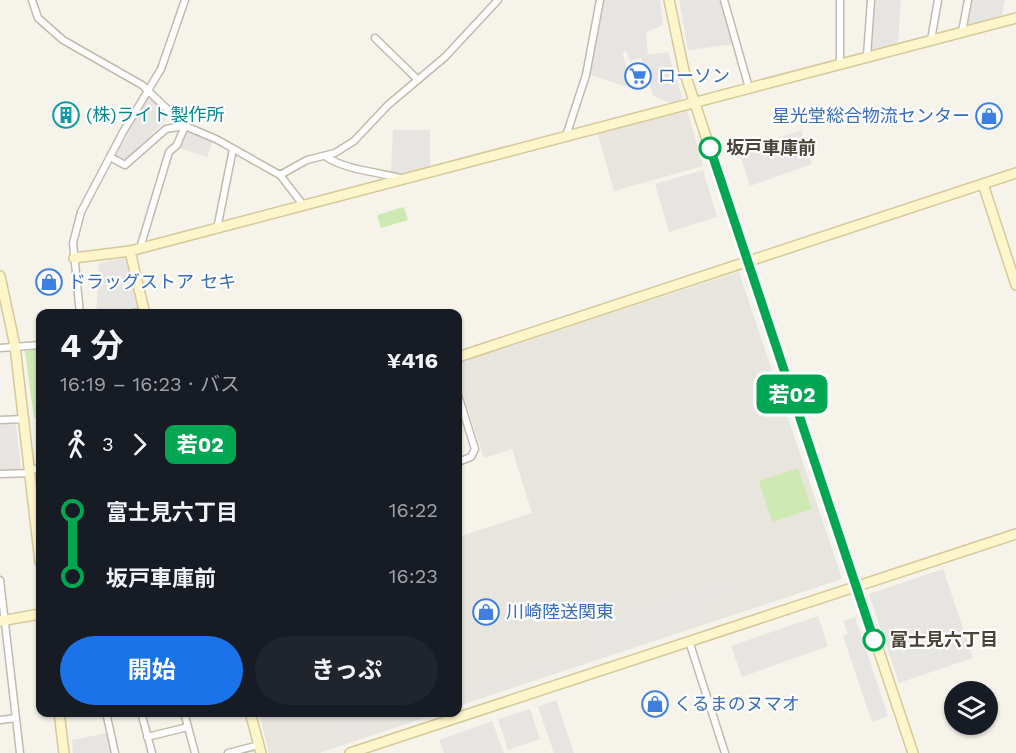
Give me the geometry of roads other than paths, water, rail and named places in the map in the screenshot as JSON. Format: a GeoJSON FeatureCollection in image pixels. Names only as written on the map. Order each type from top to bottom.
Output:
{"type":"FeatureCollection","features":[{"type":"Feature","properties":{"kind":"street"},"geometry":{"type":"LineString","coordinates":[[32,0],[38,18],[63,40],[148,90],[185,126],[280,175],[304,206]]}},
{"type":"Feature","properties":{"kind":"street"},"geometry":{"type":"LineString","coordinates":[[79,309],[74,234],[81,212],[161,69],[185,0]]}},
{"type":"Feature","properties":{"kind":"street"},"geometry":{"type":"LineString","coordinates":[[280,175],[307,160],[325,156],[354,141],[388,105],[445,57],[498,0]]}},
{"type":"Feature","properties":{"kind":"street"},"geometry":{"type":"LineString","coordinates":[[566,136],[586,75],[600,0]]}},
{"type":"Feature","properties":{"kind":"street"},"geometry":{"type":"LineString","coordinates":[[669,0],[675,40],[694,102],[913,753]]}},
{"type":"Feature","properties":{"kind":"street"},"geometry":{"type":"LineString","coordinates":[[724,0],[749,88]]}},
{"type":"Feature","properties":{"kind":"street"},"geometry":{"type":"LineString","coordinates":[[840,0],[840,63]]}},
{"type":"Feature","properties":{"kind":"street"},"geometry":{"type":"LineString","coordinates":[[867,56],[871,0]]}},
{"type":"Feature","properties":{"kind":"street"},"geometry":{"type":"LineString","coordinates":[[931,40],[938,0]]}},
{"type":"Feature","properties":{"kind":"street"},"geometry":{"type":"LineString","coordinates":[[962,32],[968,0]]}},
{"type":"Feature","properties":{"kind":"street"},"geometry":{"type":"LineString","coordinates":[[74,258],[130,251],[217,229],[1016,18]]}},
{"type":"Feature","properties":{"kind":"street"},"geometry":{"type":"LineString","coordinates":[[375,38],[418,80]]}},
{"type":"Feature","properties":{"kind":"street"},"geometry":{"type":"LineString","coordinates":[[110,157],[125,165],[166,129],[185,126]]}},
{"type":"Feature","properties":{"kind":"street"},"geometry":{"type":"LineString","coordinates":[[140,248],[169,152],[177,145],[185,126]]}},
{"type":"Feature","properties":{"kind":"street"},"geometry":{"type":"LineString","coordinates":[[217,229],[233,149]]}},
{"type":"Feature","properties":{"kind":"street"},"geometry":{"type":"LineString","coordinates":[[325,156],[335,164],[377,171],[405,179]]}},
{"type":"Feature","properties":{"kind":"street"},"geometry":{"type":"LineString","coordinates":[[462,356],[1016,173]]}},
{"type":"Feature","properties":{"kind":"street"},"geometry":{"type":"LineString","coordinates":[[983,184],[1016,285]]}},
{"type":"Feature","properties":{"kind":"street"},"geometry":{"type":"LineString","coordinates":[[130,251],[144,309]]}},
{"type":"Feature","properties":{"kind":"street"},"geometry":{"type":"LineString","coordinates":[[0,280],[15,346],[36,488]]}},
{"type":"Feature","properties":{"kind":"street"},"geometry":{"type":"LineString","coordinates":[[0,348],[36,345]]}},
{"type":"Feature","properties":{"kind":"street"},"geometry":{"type":"LineString","coordinates":[[462,408],[475,449],[471,457],[462,460]]}},
{"type":"Feature","properties":{"kind":"street"},"geometry":{"type":"LineString","coordinates":[[0,420],[25,419]]}},
{"type":"Feature","properties":{"kind":"street"},"geometry":{"type":"LineString","coordinates":[[0,474],[35,470]]}},
{"type":"Feature","properties":{"kind":"street"},"geometry":{"type":"LineString","coordinates":[[462,716],[1016,534]]}},
{"type":"Feature","properties":{"kind":"street"},"geometry":{"type":"LineString","coordinates":[[0,580],[2,621],[20,753]]}},
{"type":"Feature","properties":{"kind":"street"},"geometry":{"type":"LineString","coordinates":[[2,621],[36,615]]}},
{"type":"Feature","properties":{"kind":"street"},"geometry":{"type":"LineString","coordinates":[[689,641],[724,753]]}},
{"type":"Feature","properties":{"kind":"street"},"geometry":{"type":"LineString","coordinates":[[0,674],[10,672]]}},
{"type":"Feature","properties":{"kind":"street"},"geometry":{"type":"LineString","coordinates":[[60,717],[64,753]]}},
{"type":"Feature","properties":{"kind":"street"},"geometry":{"type":"LineString","coordinates":[[107,717],[115,753]]}},
{"type":"Feature","properties":{"kind":"street"},"geometry":{"type":"LineString","coordinates":[[142,717],[152,753]]}},
{"type":"Feature","properties":{"kind":"street"},"geometry":{"type":"LineString","coordinates":[[185,717],[195,753]]}},
{"type":"Feature","properties":{"kind":"street"},"geometry":{"type":"LineString","coordinates":[[228,753],[260,749],[251,717]]}},
{"type":"Feature","properties":{"kind":"street"},"geometry":{"type":"LineString","coordinates":[[350,753],[459,717]]}},
{"type":"Feature","properties":{"kind":"street"},"geometry":{"type":"LineString","coordinates":[[0,720],[16,718]]}},
{"type":"Feature","properties":{"kind":"street"},"geometry":{"type":"LineString","coordinates":[[147,737],[188,727]]}},
{"type":"Feature","properties":{"kind":"place","name":"ローソン"},"geometry":{"type":"Point","coordinates":[638,76]}},
{"type":"Feature","properties":{"kind":"place","name":"(株)ライト製作所"},"geometry":{"type":"Point","coordinates":[66,115]}},
{"type":"Feature","properties":{"kind":"place","name":"星光堂総合物流センター"},"geometry":{"type":"Point","coordinates":[989,116]}},
{"type":"Feature","properties":{"kind":"place","name":"坂戸車庫前"},"geometry":{"type":"Point","coordinates":[710,148]}},
{"type":"Feature","properties":{"kind":"place","name":"ドラッグストア セキ"},"geometry":{"type":"Point","coordinates":[49,282]}},
{"type":"Feature","properties":{"kind":"place","name":"川崎陸送関東"},"geometry":{"type":"Point","coordinates":[486,612]}},
{"type":"Feature","properties":{"kind":"place","name":"富士見六丁目"},"geometry":{"type":"Point","coordinates":[874,640]}},
{"type":"Feature","properties":{"kind":"place","name":"くるまのヌマオ"},"geometry":{"type":"Point","coordinates":[655,704]}}]}
